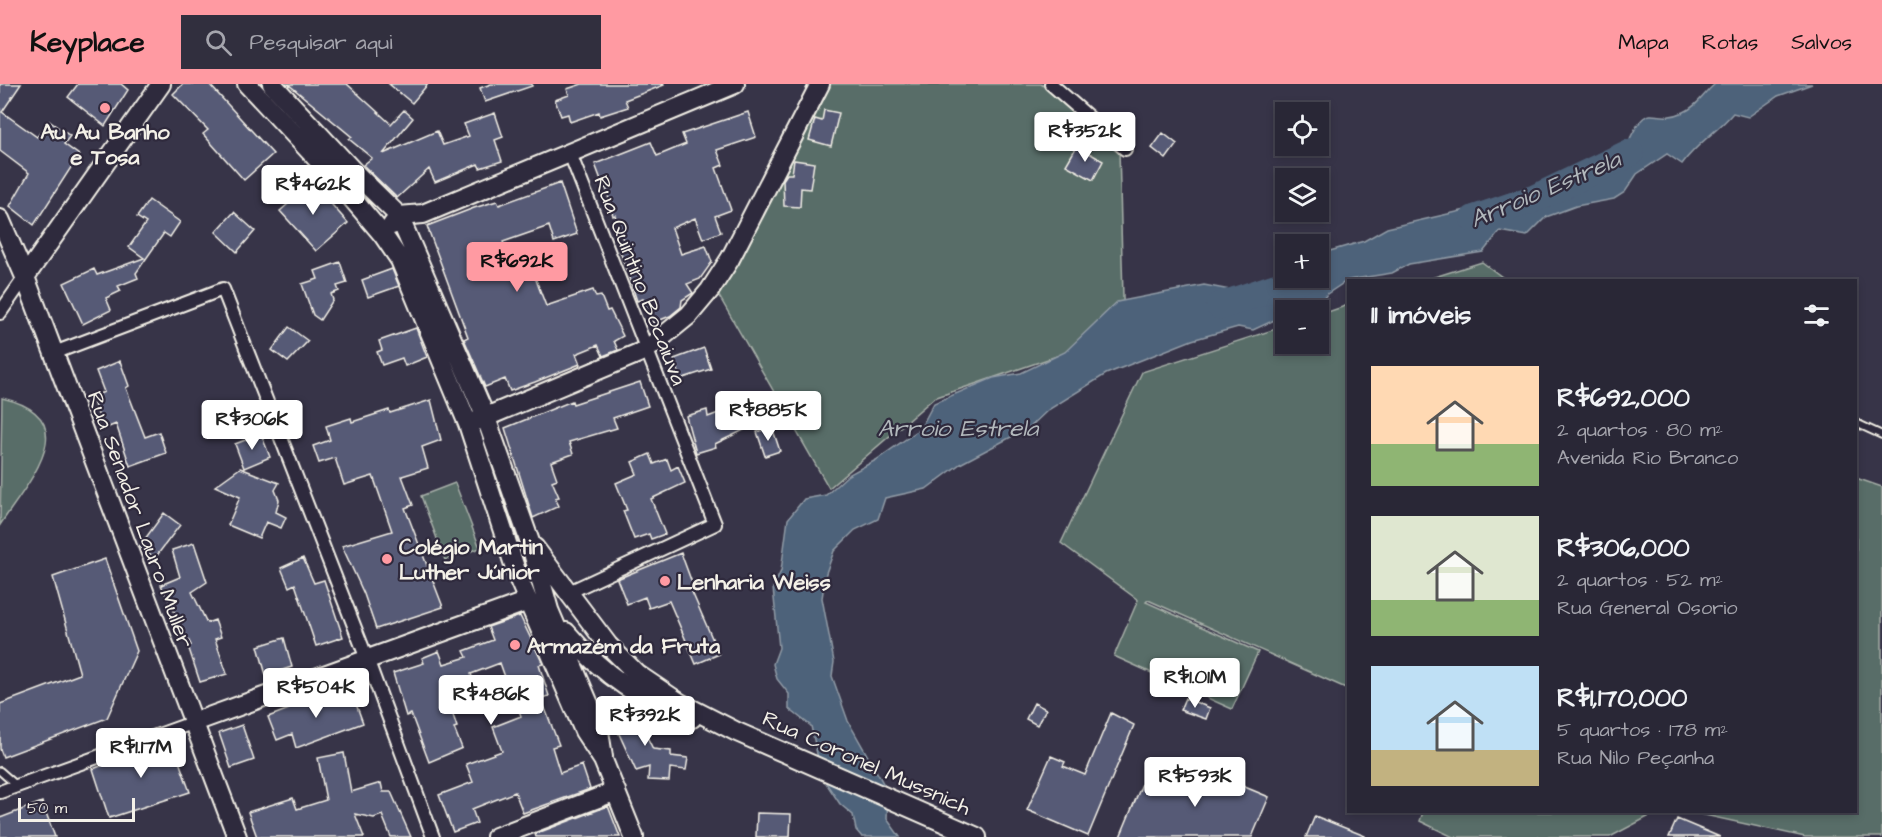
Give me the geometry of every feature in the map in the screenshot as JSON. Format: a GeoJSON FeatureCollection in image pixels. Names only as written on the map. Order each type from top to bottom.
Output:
{"type":"FeatureCollection","features":[{"type":"Feature","properties":{"kind":"main road"},"geometry":{"type":"LineString","coordinates":[[25,277],[161,84]]}},
{"type":"Feature","properties":{"kind":"main road"},"geometry":{"type":"LineString","coordinates":[[247,84],[333,176],[383,235],[400,260],[468,424],[528,601],[584,731],[603,760],[634,837]]}},
{"type":"Feature","properties":{"kind":"main road"},"geometry":{"type":"LineString","coordinates":[[272,84],[354,172],[399,216],[486,418],[530,542],[549,610],[598,725],[603,760]]}},
{"type":"Feature","properties":{"kind":"main road"},"geometry":{"type":"LineString","coordinates":[[383,235],[399,216],[423,214],[569,151],[735,84]]}},
{"type":"Feature","properties":{"kind":"main road"},"geometry":{"type":"LineString","coordinates":[[468,424],[646,350],[688,315],[710,290],[730,259],[818,86]]}},
{"type":"Feature","properties":{"kind":"main road","name":"Rua Senador Lauro Muller"},"geometry":{"type":"LineString","coordinates":[[0,219],[25,277],[237,837]]}},
{"type":"Feature","properties":{"kind":"main road","name":"Rua Coronel Mussnich"},"geometry":{"type":"LineString","coordinates":[[530,542],[608,645],[637,674],[680,703],[738,733],[977,837]]}},
{"type":"Feature","properties":{"kind":"main road","name":"Rua Coronel Mussnich"},"geometry":{"type":"LineString","coordinates":[[510,549],[524,577],[586,656],[623,686],[673,713],[738,733]]}},
{"type":"Feature","properties":{"kind":"main road"},"geometry":{"type":"LineString","coordinates":[[192,723],[528,601]]}},
{"type":"Feature","properties":{"kind":"main road"},"geometry":{"type":"LineString","coordinates":[[496,837],[616,791]]}},
{"type":"Feature","properties":{"kind":"street"},"geometry":{"type":"LineString","coordinates":[[1051,84],[1125,149]]}},
{"type":"Feature","properties":{"kind":"street","name":"Rua Quintino Bocaiuva"},"geometry":{"type":"LineString","coordinates":[[569,151],[714,524],[569,592]]}},
{"type":"Feature","properties":{"kind":"street"},"geometry":{"type":"LineString","coordinates":[[0,313],[25,277]]}},
{"type":"Feature","properties":{"kind":"street"},"geometry":{"type":"LineString","coordinates":[[54,353],[223,289],[368,659],[433,837]]}},
{"type":"Feature","properties":{"kind":"street"},"geometry":{"type":"LineString","coordinates":[[0,792],[192,723]]}},
{"type":"Feature","properties":{"kind":"lane"},"geometry":{"type":"LineString","coordinates":[[1857,423],[1882,435]]}},
{"type":"Feature","properties":{"kind":"lane"},"geometry":{"type":"LineString","coordinates":[[0,771],[16,786]]}},
{"type":"Feature","properties":{"kind":"green space"},"geometry":{"type":"Polygon","coordinates":[[[824,84],[1041,84],[1119,151],[1124,333],[934,398],[829,488],[715,289],[824,84]]]}},
{"type":"Feature","properties":{"kind":"green space"},"geometry":{"type":"Polygon","coordinates":[[[1482,262],[1505,279],[1428,279],[1482,262]]]}},
{"type":"Feature","properties":{"kind":"green space"},"geometry":{"type":"Polygon","coordinates":[[[1347,305],[1347,689],[1148,600],[1146,602],[1258,652],[1232,709],[1114,656],[1138,600],[1061,543],[1142,372],[1275,329],[1275,354],[1329,354],[1329,312],[1347,305]]]}},
{"type":"Feature","properties":{"kind":"green space"},"geometry":{"type":"Polygon","coordinates":[[[2,398],[28,407],[42,420],[47,436],[44,453],[36,471],[0,525],[2,398]]]}},
{"type":"Feature","properties":{"kind":"green space"},"geometry":{"type":"Polygon","coordinates":[[[1857,478],[1882,487],[1882,837],[1805,837],[1696,813],[1857,813],[1857,478]]]}},
{"type":"Feature","properties":{"kind":"green space"},"geometry":{"type":"Polygon","coordinates":[[[455,483],[480,548],[445,560],[421,496],[455,483]]]}},
{"type":"Feature","properties":{"kind":"green space"},"geometry":{"type":"Polygon","coordinates":[[[1423,813],[1655,813],[1610,837],[1453,837],[1420,821],[1423,813]]]}},
{"type":"Feature","properties":{"kind":"water","name":"Arroio Estrela"},"geometry":{"type":"Polygon","coordinates":[[[1715,84],[1812,84],[1778,96],[1748,117],[1733,113],[1682,164],[1667,154],[1637,174],[1625,192],[1614,199],[1576,206],[1546,217],[1527,236],[1500,231],[1483,252],[1409,264],[1392,273],[1347,279],[1322,300],[1275,300],[1275,320],[1253,330],[1238,327],[1192,340],[1106,374],[1048,410],[1030,427],[960,464],[926,489],[885,498],[878,519],[855,530],[834,551],[826,573],[822,598],[834,662],[832,676],[848,721],[888,792],[887,819],[900,837],[862,837],[856,830],[853,815],[840,804],[822,777],[811,726],[789,709],[789,694],[777,679],[773,664],[779,648],[773,588],[781,571],[788,519],[804,499],[826,495],[848,475],[876,460],[920,429],[934,403],[993,378],[1021,373],[1065,352],[1117,302],[1204,285],[1246,293],[1268,293],[1275,286],[1329,288],[1330,251],[1364,241],[1387,228],[1483,206],[1506,208],[1527,204],[1541,190],[1579,185],[1593,173],[1604,156],[1627,145],[1641,120],[1646,116],[1673,116],[1689,109],[1715,84]]]}},
{"type":"Feature","properties":{"kind":"building"},"geometry":{"type":"Polygon","coordinates":[[[0,84],[21,84],[2,112],[37,137],[49,121],[70,136],[64,144],[79,155],[34,225],[10,206],[29,173],[0,151],[0,84]]]}},
{"type":"Feature","properties":{"kind":"building"},"geometry":{"type":"Polygon","coordinates":[[[78,84],[121,84],[128,90],[105,126],[68,97],[78,84]]]}},
{"type":"Feature","properties":{"kind":"building"},"geometry":{"type":"Polygon","coordinates":[[[183,84],[209,84],[273,154],[244,180],[203,134],[208,130],[173,94],[183,84]]]}},
{"type":"Feature","properties":{"kind":"building"},"geometry":{"type":"Polygon","coordinates":[[[288,84],[347,84],[391,124],[404,110],[413,118],[383,154],[437,131],[443,145],[469,136],[464,124],[495,113],[503,137],[495,140],[502,161],[480,168],[478,164],[435,182],[429,169],[397,198],[363,165],[372,158],[349,139],[352,137],[288,84]]]}},
{"type":"Feature","properties":{"kind":"building"},"geometry":{"type":"Polygon","coordinates":[[[389,84],[428,84],[412,103],[389,84]]]}},
{"type":"Feature","properties":{"kind":"building"},"geometry":{"type":"Polygon","coordinates":[[[491,84],[532,84],[532,86],[485,102],[480,88],[491,84]]]}},
{"type":"Feature","properties":{"kind":"building"},"geometry":{"type":"Polygon","coordinates":[[[582,84],[664,85],[625,100],[628,107],[600,116],[599,112],[570,122],[568,114],[561,116],[555,100],[569,95],[567,89],[582,84]]]}},
{"type":"Feature","properties":{"kind":"building"},"geometry":{"type":"Polygon","coordinates":[[[824,110],[839,113],[831,146],[809,140],[815,119],[822,121],[824,110]]]}},
{"type":"Feature","properties":{"kind":"building"},"geometry":{"type":"Polygon","coordinates":[[[748,112],[756,137],[717,150],[723,165],[716,168],[731,210],[715,216],[721,232],[703,239],[695,218],[672,228],[681,254],[706,246],[712,262],[700,279],[687,284],[693,293],[682,300],[681,307],[670,316],[653,323],[643,299],[637,301],[618,245],[624,243],[615,215],[613,216],[606,187],[604,188],[595,164],[651,142],[657,156],[686,144],[682,134],[748,112]]]}},
{"type":"Feature","properties":{"kind":"building"},"geometry":{"type":"Polygon","coordinates":[[[1163,133],[1177,144],[1166,159],[1152,148],[1163,133]]]}},
{"type":"Feature","properties":{"kind":"building"},"geometry":{"type":"Polygon","coordinates":[[[1077,146],[1103,161],[1093,180],[1066,165],[1077,146]]]}},
{"type":"Feature","properties":{"kind":"building"},"geometry":{"type":"Polygon","coordinates":[[[794,160],[814,163],[810,189],[801,188],[800,207],[784,206],[783,180],[787,174],[792,174],[794,160]]]}},
{"type":"Feature","properties":{"kind":"building"},"geometry":{"type":"Polygon","coordinates":[[[310,180],[348,223],[316,251],[280,211],[288,204],[286,202],[310,180]]]}},
{"type":"Feature","properties":{"kind":"building"},"geometry":{"type":"Polygon","coordinates":[[[560,183],[577,234],[554,242],[549,226],[503,242],[512,267],[542,255],[547,267],[533,272],[546,306],[593,290],[596,297],[601,296],[607,311],[610,310],[623,336],[614,341],[618,350],[603,356],[598,345],[576,354],[580,364],[510,391],[505,379],[485,387],[464,339],[468,337],[427,226],[474,208],[497,201],[499,205],[560,183]]]}},
{"type":"Feature","properties":{"kind":"building"},"geometry":{"type":"Polygon","coordinates":[[[149,200],[180,222],[170,237],[164,233],[136,273],[138,278],[118,286],[121,291],[106,298],[111,310],[83,324],[64,283],[94,269],[97,275],[144,258],[129,247],[146,223],[137,217],[149,200]]]}},
{"type":"Feature","properties":{"kind":"building"},"geometry":{"type":"Polygon","coordinates":[[[234,212],[255,231],[237,252],[216,232],[234,212]]]}},
{"type":"Feature","properties":{"kind":"building"},"geometry":{"type":"Polygon","coordinates":[[[340,262],[347,283],[337,286],[339,291],[331,294],[333,300],[320,320],[313,315],[302,284],[318,279],[315,271],[340,262]]]}},
{"type":"Feature","properties":{"kind":"building"},"geometry":{"type":"Polygon","coordinates":[[[392,269],[399,286],[368,297],[362,280],[392,269]]]}},
{"type":"Feature","properties":{"kind":"building"},"geometry":{"type":"Polygon","coordinates":[[[289,327],[308,341],[288,362],[272,350],[289,327]]]}},
{"type":"Feature","properties":{"kind":"building"},"geometry":{"type":"Polygon","coordinates":[[[416,328],[427,357],[405,366],[402,358],[382,365],[377,352],[382,350],[379,341],[416,328]]]}},
{"type":"Feature","properties":{"kind":"building"},"geometry":{"type":"Polygon","coordinates":[[[704,348],[711,369],[680,379],[674,359],[704,348]]]}},
{"type":"Feature","properties":{"kind":"building"},"geometry":{"type":"Polygon","coordinates":[[[120,361],[129,386],[126,388],[145,437],[159,432],[166,453],[130,466],[116,424],[104,429],[91,397],[104,392],[96,371],[120,361]]]}},
{"type":"Feature","properties":{"kind":"building"},"geometry":{"type":"Polygon","coordinates":[[[640,382],[648,406],[613,418],[617,428],[569,442],[573,454],[551,462],[557,479],[552,481],[559,497],[555,498],[559,506],[533,518],[505,428],[572,401],[573,404],[640,382]]]}},
{"type":"Feature","properties":{"kind":"building"},"geometry":{"type":"Polygon","coordinates":[[[431,400],[441,440],[422,447],[428,468],[402,476],[413,505],[405,508],[443,607],[376,629],[364,594],[342,546],[392,531],[373,476],[344,485],[335,458],[319,463],[313,446],[330,440],[326,426],[351,418],[352,422],[389,410],[390,413],[431,400]]]}},
{"type":"Feature","properties":{"kind":"building"},"geometry":{"type":"Polygon","coordinates":[[[737,406],[746,429],[715,444],[716,447],[696,453],[686,416],[707,410],[708,417],[737,406]]]}},
{"type":"Feature","properties":{"kind":"building"},"geometry":{"type":"Polygon","coordinates":[[[772,427],[780,451],[765,456],[757,432],[772,427]]]}},
{"type":"Feature","properties":{"kind":"building"},"geometry":{"type":"Polygon","coordinates":[[[261,434],[270,457],[244,468],[235,444],[261,434]]]}},
{"type":"Feature","properties":{"kind":"building"},"geometry":{"type":"Polygon","coordinates":[[[650,454],[654,464],[667,459],[671,470],[678,466],[685,483],[651,499],[665,534],[651,539],[649,534],[634,539],[623,511],[627,510],[616,483],[637,474],[632,462],[650,454]]]}},
{"type":"Feature","properties":{"kind":"building"},"geometry":{"type":"Polygon","coordinates":[[[240,468],[279,483],[275,490],[279,500],[276,512],[286,517],[281,528],[266,522],[259,538],[228,525],[240,497],[215,486],[240,468]]]}},
{"type":"Feature","properties":{"kind":"building"},"geometry":{"type":"Polygon","coordinates":[[[164,513],[180,525],[155,558],[139,547],[164,513]]]}},
{"type":"Feature","properties":{"kind":"building"},"geometry":{"type":"Polygon","coordinates":[[[194,543],[207,582],[192,592],[207,623],[215,620],[221,637],[215,639],[227,674],[200,682],[188,646],[191,645],[161,585],[180,577],[172,550],[194,543]]]}},
{"type":"Feature","properties":{"kind":"building"},"geometry":{"type":"Polygon","coordinates":[[[681,553],[695,591],[692,592],[719,654],[696,664],[669,601],[649,608],[645,597],[627,604],[617,579],[681,553]]]}},
{"type":"Feature","properties":{"kind":"building"},"geometry":{"type":"Polygon","coordinates":[[[303,558],[314,583],[324,580],[343,637],[316,646],[295,584],[289,587],[281,568],[303,558]]]}},
{"type":"Feature","properties":{"kind":"building"},"geometry":{"type":"Polygon","coordinates":[[[105,559],[137,651],[107,718],[3,757],[0,749],[0,704],[80,674],[53,577],[105,559]]]}},
{"type":"Feature","properties":{"kind":"building"},"geometry":{"type":"Polygon","coordinates":[[[520,616],[543,664],[539,665],[549,696],[541,698],[559,745],[552,747],[560,773],[582,765],[590,789],[523,813],[515,792],[472,809],[477,823],[453,832],[439,795],[473,782],[466,764],[502,751],[493,727],[521,716],[507,676],[505,677],[500,663],[471,674],[476,690],[448,700],[457,727],[454,728],[462,748],[429,762],[411,714],[406,716],[393,673],[424,663],[422,658],[439,651],[444,664],[467,657],[464,651],[493,640],[488,627],[520,616]]]}},
{"type":"Feature","properties":{"kind":"building"},"geometry":{"type":"Polygon","coordinates":[[[284,638],[292,667],[266,675],[258,646],[284,638]]]}},
{"type":"Feature","properties":{"kind":"building"},"geometry":{"type":"Polygon","coordinates":[[[352,693],[363,723],[296,748],[292,734],[277,740],[268,717],[289,709],[288,704],[305,699],[307,703],[332,696],[334,700],[352,693]]]}},
{"type":"Feature","properties":{"kind":"building"},"geometry":{"type":"Polygon","coordinates":[[[1185,698],[1210,708],[1206,719],[1180,710],[1185,698]]]}},
{"type":"Feature","properties":{"kind":"building"},"geometry":{"type":"Polygon","coordinates":[[[1034,703],[1046,709],[1037,725],[1026,719],[1034,703]]]}},
{"type":"Feature","properties":{"kind":"building"},"geometry":{"type":"Polygon","coordinates":[[[631,704],[653,749],[671,751],[671,756],[688,758],[686,770],[670,768],[669,781],[648,780],[649,767],[636,771],[610,714],[631,704]]]}},
{"type":"Feature","properties":{"kind":"building"},"geometry":{"type":"Polygon","coordinates":[[[1111,713],[1134,725],[1088,836],[1027,810],[1051,756],[1065,762],[1063,766],[1085,775],[1111,713]]]}},
{"type":"Feature","properties":{"kind":"building"},"geometry":{"type":"Polygon","coordinates":[[[242,725],[254,760],[231,768],[219,733],[242,725]]]}},
{"type":"Feature","properties":{"kind":"building"},"geometry":{"type":"Polygon","coordinates":[[[171,739],[190,792],[109,818],[93,769],[171,739]]]}},
{"type":"Feature","properties":{"kind":"building"},"geometry":{"type":"Polygon","coordinates":[[[344,753],[351,792],[381,783],[383,792],[391,792],[411,837],[391,837],[382,815],[374,818],[355,814],[364,837],[257,837],[248,812],[293,798],[297,809],[326,800],[318,758],[344,753]]]}},
{"type":"Feature","properties":{"kind":"building"},"geometry":{"type":"Polygon","coordinates":[[[1194,766],[1269,797],[1252,837],[1120,837],[1147,772],[1185,788],[1194,766]]]}},
{"type":"Feature","properties":{"kind":"building"},"geometry":{"type":"Polygon","coordinates":[[[42,802],[55,837],[0,837],[0,818],[42,802]]]}},
{"type":"Feature","properties":{"kind":"building"},"geometry":{"type":"Polygon","coordinates":[[[608,806],[620,837],[536,837],[535,834],[608,806]]]}},
{"type":"Feature","properties":{"kind":"building"},"geometry":{"type":"Polygon","coordinates":[[[757,813],[791,814],[790,837],[756,837],[757,813]]]}},
{"type":"Feature","properties":{"kind":"building"},"geometry":{"type":"Polygon","coordinates":[[[1315,816],[1365,836],[1365,837],[1306,837],[1315,816]]]}},
{"type":"Feature","properties":{"kind":"building"},"geometry":{"type":"Polygon","coordinates":[[[1677,819],[1720,837],[1669,837],[1677,819]]]}},
{"type":"Feature","properties":{"kind":"waterway","name":"Arroio Estrela"},"geometry":{"type":"LineString","coordinates":[[1474,219],[1536,198],[1630,153]]}},
{"type":"Feature","properties":{"kind":"waterway","name":"Arroio Estrela"},"geometry":{"type":"LineString","coordinates":[[1220,306],[1275,287]]}},
{"type":"Feature","properties":{"kind":"place","name":"Au Au Banho e Tosa"},"geometry":{"type":"Point","coordinates":[105,108]}},
{"type":"Feature","properties":{"kind":"place","name":"Colégio Martin Luther Júnior"},"geometry":{"type":"Point","coordinates":[387,559]}},
{"type":"Feature","properties":{"kind":"place","name":"Lenharia Weiss"},"geometry":{"type":"Point","coordinates":[665,581]}},
{"type":"Feature","properties":{"kind":"place","name":"Armazém da Fruta"},"geometry":{"type":"Point","coordinates":[515,645]}}]}
